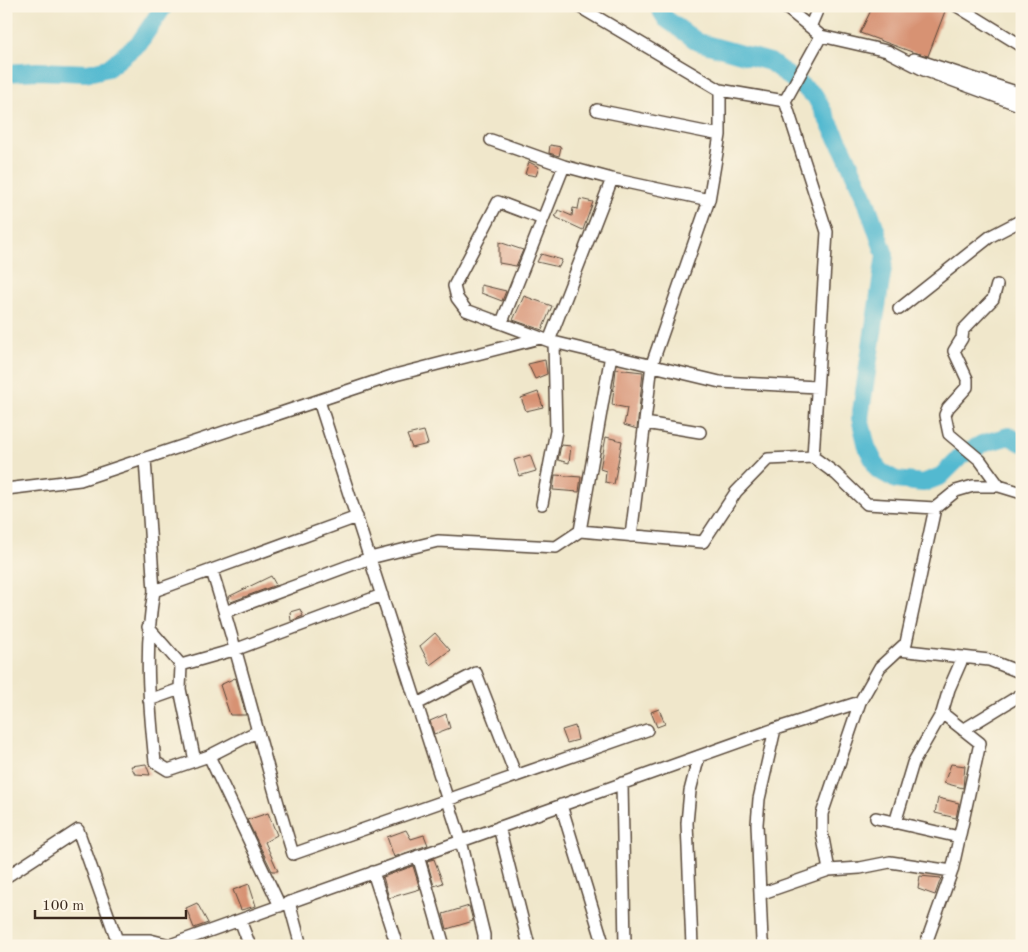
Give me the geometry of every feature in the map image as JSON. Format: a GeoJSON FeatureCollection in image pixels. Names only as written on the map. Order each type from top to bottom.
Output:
{"type":"FeatureCollection","features":[{"type":"Feature","properties":{"kind":"street"},"geometry":{"type":"LineString","coordinates":[[578,6],[720,90],[785,101]]}},
{"type":"Feature","properties":{"kind":"street"},"geometry":{"type":"LineString","coordinates":[[784,6],[821,36],[887,51],[971,82],[1022,106]]}},
{"type":"Feature","properties":{"kind":"street"},"geometry":{"type":"LineString","coordinates":[[810,27],[819,6]]}},
{"type":"Feature","properties":{"kind":"street"},"geometry":{"type":"LineString","coordinates":[[957,6],[1022,46]]}},
{"type":"Feature","properties":{"kind":"street"},"geometry":{"type":"LineString","coordinates":[[785,101],[821,36]]}},
{"type":"Feature","properties":{"kind":"street"},"geometry":{"type":"LineString","coordinates":[[971,82],[1022,94]]}},
{"type":"Feature","properties":{"kind":"street"},"geometry":{"type":"LineString","coordinates":[[631,536],[652,364],[709,200],[720,135],[720,90]]}},
{"type":"Feature","properties":{"kind":"street"},"geometry":{"type":"LineString","coordinates":[[785,101],[827,232],[826,285],[813,457]]}},
{"type":"Feature","properties":{"kind":"street"},"geometry":{"type":"LineString","coordinates":[[597,110],[720,135]]}},
{"type":"Feature","properties":{"kind":"street"},"geometry":{"type":"LineString","coordinates":[[491,140],[564,166],[612,179],[709,200]]}},
{"type":"Feature","properties":{"kind":"street"},"geometry":{"type":"LineString","coordinates":[[502,322],[564,166]]}},
{"type":"Feature","properties":{"kind":"street"},"geometry":{"type":"LineString","coordinates":[[542,504],[556,431],[548,340],[612,179]]}},
{"type":"Feature","properties":{"kind":"street"},"geometry":{"type":"LineString","coordinates":[[543,219],[498,202],[454,286],[457,298],[466,310],[548,340],[720,382],[817,387]]}},
{"type":"Feature","properties":{"kind":"street"},"geometry":{"type":"LineString","coordinates":[[899,309],[991,236],[1022,220]]}},
{"type":"Feature","properties":{"kind":"street"},"geometry":{"type":"LineString","coordinates":[[997,285],[993,299],[962,330],[962,338],[954,351],[967,379],[968,388],[948,408],[945,415],[949,434],[980,460],[999,486]]}},
{"type":"Feature","properties":{"kind":"street"},"geometry":{"type":"LineString","coordinates":[[6,489],[80,480],[395,376],[548,340]]}},
{"type":"Feature","properties":{"kind":"street"},"geometry":{"type":"LineString","coordinates":[[580,531],[611,355]]}},
{"type":"Feature","properties":{"kind":"street"},"geometry":{"type":"LineString","coordinates":[[319,401],[461,841],[484,935],[484,946]]}},
{"type":"Feature","properties":{"kind":"street"},"geometry":{"type":"LineString","coordinates":[[645,423],[700,432]]}},
{"type":"Feature","properties":{"kind":"street"},"geometry":{"type":"LineString","coordinates":[[225,612],[370,558],[438,541],[556,547],[580,531],[703,542],[736,492],[768,459],[813,457],[836,474],[867,504],[935,508]]}},
{"type":"Feature","properties":{"kind":"street"},"geometry":{"type":"LineString","coordinates":[[145,459],[154,591],[148,627],[149,700],[155,762],[168,770],[209,756],[258,731]]}},
{"type":"Feature","properties":{"kind":"street"},"geometry":{"type":"LineString","coordinates":[[829,870],[822,833],[822,814],[860,702],[880,667],[906,644],[935,508],[956,491],[973,486],[999,486],[1022,492]]}},
{"type":"Feature","properties":{"kind":"street"},"geometry":{"type":"LineString","coordinates":[[154,591],[357,518]]}},
{"type":"Feature","properties":{"kind":"street"},"geometry":{"type":"LineString","coordinates":[[212,571],[237,649],[293,854],[647,730]]}},
{"type":"Feature","properties":{"kind":"street"},"geometry":{"type":"LineString","coordinates":[[180,664],[237,649],[382,596]]}},
{"type":"Feature","properties":{"kind":"street"},"geometry":{"type":"LineString","coordinates":[[148,627],[180,664],[180,689],[195,761]]}},
{"type":"Feature","properties":{"kind":"street"},"geometry":{"type":"LineString","coordinates":[[899,650],[989,660],[1022,673]]}},
{"type":"Feature","properties":{"kind":"street"},"geometry":{"type":"LineString","coordinates":[[895,822],[913,763],[942,713],[949,689],[963,657]]}},
{"type":"Feature","properties":{"kind":"street"},"geometry":{"type":"LineString","coordinates":[[417,704],[476,673],[516,776]]}},
{"type":"Feature","properties":{"kind":"street"},"geometry":{"type":"LineString","coordinates":[[149,700],[180,689]]}},
{"type":"Feature","properties":{"kind":"street"},"geometry":{"type":"LineString","coordinates":[[963,730],[1022,694]]}},
{"type":"Feature","properties":{"kind":"street"},"geometry":{"type":"LineString","coordinates":[[6,877],[78,830],[116,940],[150,940],[170,945],[187,943],[240,920],[560,805],[775,729],[860,702]]}},
{"type":"Feature","properties":{"kind":"street"},"geometry":{"type":"LineString","coordinates":[[922,945],[952,871],[980,743],[942,713]]}},
{"type":"Feature","properties":{"kind":"street"},"geometry":{"type":"LineString","coordinates":[[764,946],[757,824],[759,799],[775,729]]}},
{"type":"Feature","properties":{"kind":"street"},"geometry":{"type":"LineString","coordinates":[[209,756],[284,904],[301,946]]}},
{"type":"Feature","properties":{"kind":"street"},"geometry":{"type":"LineString","coordinates":[[692,946],[687,823],[690,791],[699,756]]}},
{"type":"Feature","properties":{"kind":"street"},"geometry":{"type":"LineString","coordinates":[[622,783],[625,946]]}},
{"type":"Feature","properties":{"kind":"street"},"geometry":{"type":"LineString","coordinates":[[560,805],[604,946]]}},
{"type":"Feature","properties":{"kind":"street"},"geometry":{"type":"LineString","coordinates":[[876,818],[959,838]]}},
{"type":"Feature","properties":{"kind":"street"},"geometry":{"type":"LineString","coordinates":[[499,827],[528,946]]}},
{"type":"Feature","properties":{"kind":"street"},"geometry":{"type":"LineString","coordinates":[[418,856],[444,946]]}},
{"type":"Feature","properties":{"kind":"street"},"geometry":{"type":"LineString","coordinates":[[760,894],[829,870],[860,868],[890,862],[952,871]]}},
{"type":"Feature","properties":{"kind":"street"},"geometry":{"type":"LineString","coordinates":[[373,872],[397,946]]}},
{"type":"Feature","properties":{"kind":"street"},"geometry":{"type":"LineString","coordinates":[[240,920],[250,946]]}},
{"type":"Feature","properties":{"kind":"building"},"geometry":{"type":"Polygon","coordinates":[[[873,6],[947,6],[928,56],[860,33],[873,6]]]}},
{"type":"Feature","properties":{"kind":"building"},"geometry":{"type":"Polygon","coordinates":[[[550,145],[561,147],[559,156],[549,153],[550,145]]]}},
{"type":"Feature","properties":{"kind":"building"},"geometry":{"type":"Polygon","coordinates":[[[529,162],[539,167],[536,176],[525,174],[529,162]]]}},
{"type":"Feature","properties":{"kind":"building"},"geometry":{"type":"Polygon","coordinates":[[[580,199],[593,202],[583,230],[555,217],[558,210],[572,216],[573,208],[578,209],[580,199]]]}},
{"type":"Feature","properties":{"kind":"building"},"geometry":{"type":"Polygon","coordinates":[[[499,242],[523,250],[516,266],[499,263],[499,242]]]}},
{"type":"Feature","properties":{"kind":"building"},"geometry":{"type":"Polygon","coordinates":[[[541,254],[562,260],[559,267],[537,262],[541,254]]]}},
{"type":"Feature","properties":{"kind":"building"},"geometry":{"type":"Polygon","coordinates":[[[481,285],[506,291],[502,301],[481,293],[481,285]]]}},
{"type":"Feature","properties":{"kind":"building"},"geometry":{"type":"Polygon","coordinates":[[[524,296],[552,306],[542,330],[513,320],[524,296]]]}},
{"type":"Feature","properties":{"kind":"building"},"geometry":{"type":"Polygon","coordinates":[[[545,360],[547,374],[535,379],[528,364],[545,360]]]}},
{"type":"Feature","properties":{"kind":"building"},"geometry":{"type":"Polygon","coordinates":[[[616,369],[643,372],[637,429],[624,425],[627,408],[612,405],[616,369]]]}},
{"type":"Feature","properties":{"kind":"building"},"geometry":{"type":"Polygon","coordinates":[[[538,392],[543,407],[526,411],[521,398],[538,392]]]}},
{"type":"Feature","properties":{"kind":"building"},"geometry":{"type":"Polygon","coordinates":[[[424,431],[428,444],[412,448],[407,435],[424,431]]]}},
{"type":"Feature","properties":{"kind":"building"},"geometry":{"type":"Polygon","coordinates":[[[606,437],[622,441],[614,484],[605,482],[606,471],[600,469],[606,437]]]}},
{"type":"Feature","properties":{"kind":"building"},"geometry":{"type":"Polygon","coordinates":[[[561,445],[571,446],[569,463],[558,460],[561,445]]]}},
{"type":"Feature","properties":{"kind":"building"},"geometry":{"type":"Polygon","coordinates":[[[530,455],[536,471],[519,476],[514,460],[530,455]]]}},
{"type":"Feature","properties":{"kind":"building"},"geometry":{"type":"Polygon","coordinates":[[[555,475],[581,477],[579,492],[553,490],[555,475]]]}},
{"type":"Feature","properties":{"kind":"building"},"geometry":{"type":"Polygon","coordinates":[[[271,576],[276,585],[231,602],[228,597],[271,576]]]}},
{"type":"Feature","properties":{"kind":"building"},"geometry":{"type":"Polygon","coordinates":[[[300,609],[303,616],[291,621],[290,612],[300,609]]]}},
{"type":"Feature","properties":{"kind":"building"},"geometry":{"type":"Polygon","coordinates":[[[435,633],[450,650],[430,665],[420,646],[435,633]]]}},
{"type":"Feature","properties":{"kind":"building"},"geometry":{"type":"Polygon","coordinates":[[[235,678],[246,715],[230,715],[220,685],[235,678]]]}},
{"type":"Feature","properties":{"kind":"building"},"geometry":{"type":"Polygon","coordinates":[[[659,709],[665,724],[657,727],[651,712],[659,709]]]}},
{"type":"Feature","properties":{"kind":"building"},"geometry":{"type":"Polygon","coordinates":[[[446,714],[450,728],[434,734],[430,721],[446,714]]]}},
{"type":"Feature","properties":{"kind":"building"},"geometry":{"type":"Polygon","coordinates":[[[575,726],[578,740],[567,743],[562,730],[575,726]]]}},
{"type":"Feature","properties":{"kind":"building"},"geometry":{"type":"Polygon","coordinates":[[[146,764],[150,775],[135,774],[131,766],[146,764]]]}},
{"type":"Feature","properties":{"kind":"building"},"geometry":{"type":"Polygon","coordinates":[[[951,764],[965,766],[963,788],[944,783],[951,764]]]}},
{"type":"Feature","properties":{"kind":"building"},"geometry":{"type":"Polygon","coordinates":[[[938,798],[959,803],[956,818],[935,813],[938,798]]]}},
{"type":"Feature","properties":{"kind":"building"},"geometry":{"type":"Polygon","coordinates":[[[268,813],[277,835],[265,842],[278,871],[272,871],[247,820],[268,813]]]}},
{"type":"Feature","properties":{"kind":"building"},"geometry":{"type":"Polygon","coordinates":[[[406,830],[411,839],[424,835],[428,845],[394,857],[387,837],[406,830]]]}},
{"type":"Feature","properties":{"kind":"building"},"geometry":{"type":"Polygon","coordinates":[[[434,859],[443,883],[434,886],[427,861],[434,859]]]}},
{"type":"Feature","properties":{"kind":"building"},"geometry":{"type":"Polygon","coordinates":[[[413,866],[420,889],[389,898],[383,877],[413,866]]]}},
{"type":"Feature","properties":{"kind":"building"},"geometry":{"type":"Polygon","coordinates":[[[920,876],[941,878],[935,895],[918,889],[920,876]]]}},
{"type":"Feature","properties":{"kind":"building"},"geometry":{"type":"Polygon","coordinates":[[[249,884],[256,906],[241,910],[233,890],[249,884]]]}},
{"type":"Feature","properties":{"kind":"building"},"geometry":{"type":"Polygon","coordinates":[[[197,903],[208,923],[194,928],[186,908],[197,903]]]}},
{"type":"Feature","properties":{"kind":"building"},"geometry":{"type":"Polygon","coordinates":[[[469,906],[473,921],[447,929],[443,914],[469,906]]]}},
{"type":"Feature","properties":{"kind":"waterway"},"geometry":{"type":"LineString","coordinates":[[6,73],[37,71],[88,73],[108,68],[139,43],[164,6]]}},
{"type":"Feature","properties":{"kind":"waterway"},"geometry":{"type":"LineString","coordinates":[[658,6],[666,19],[698,42],[770,62],[815,96],[843,149],[865,198],[885,255],[860,418],[867,447],[878,470],[896,480],[923,483],[941,476],[962,455],[982,444],[1009,436],[1022,443]]}}]}
